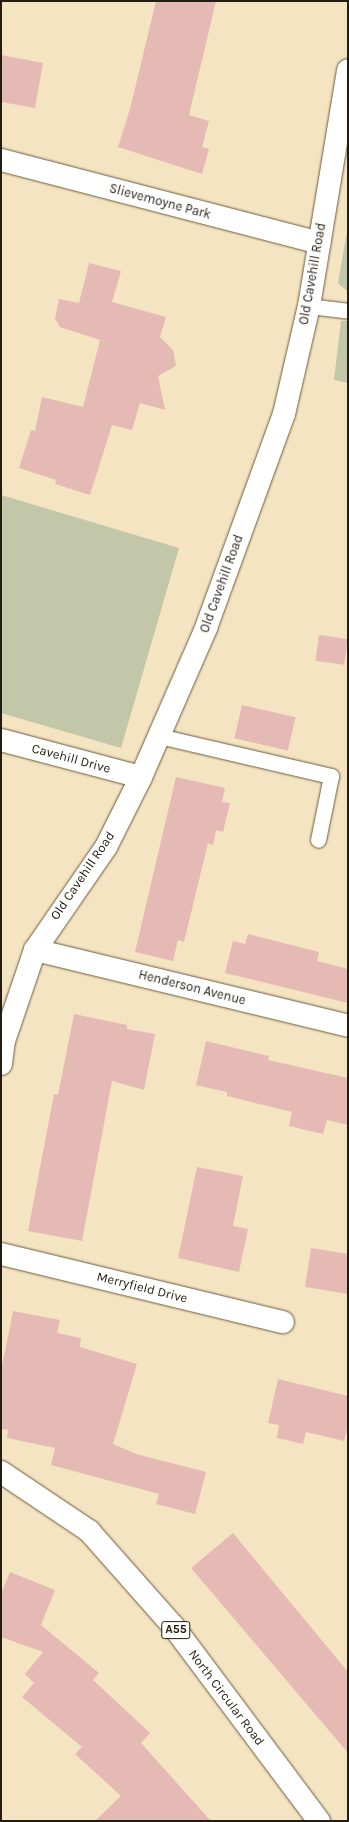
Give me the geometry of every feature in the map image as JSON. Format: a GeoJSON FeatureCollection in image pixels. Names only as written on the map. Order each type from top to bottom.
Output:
{"type":"FeatureCollection","features":[{"type":"Feature","properties":{"kind":"main road","name":"Old Cavehill Road"},"geometry":{"type":"LineString","coordinates":[[1,1064],[4,1041],[35,950],[106,846],[141,777],[206,628],[284,414],[309,306],[348,70]]}},
{"type":"Feature","properties":{"kind":"main road","name":"Slievemoyne Park"},"geometry":{"type":"LineString","coordinates":[[1,160],[319,243]]}},
{"type":"Feature","properties":{"kind":"main road","name":"Cavehill Drive"},"geometry":{"type":"LineString","coordinates":[[1,740],[141,777]]}},
{"type":"Feature","properties":{"kind":"main road","name":"Henderson Avenue"},"geometry":{"type":"LineString","coordinates":[[35,950],[348,1026]]}},
{"type":"Feature","properties":{"kind":"main road","name":"Merryfield Drive"},"geometry":{"type":"LineString","coordinates":[[1,1254],[283,1322]]}},
{"type":"Feature","properties":{"kind":"main road","name":"North Circular Road"},"geometry":{"type":"LineString","coordinates":[[1,1472],[89,1531],[173,1626],[319,1821]]}},
{"type":"Feature","properties":{"kind":"lane"},"geometry":{"type":"LineString","coordinates":[[309,306],[348,311]]}},
{"type":"Feature","properties":{"kind":"lane"},"geometry":{"type":"LineString","coordinates":[[159,736],[331,776],[318,840]]}},
{"type":"Feature","properties":{"kind":"green space"},"geometry":{"type":"Polygon","coordinates":[[[348,226],[348,292],[338,283],[348,226]]]}},
{"type":"Feature","properties":{"kind":"green space"},"geometry":{"type":"Polygon","coordinates":[[[341,321],[348,321],[348,383],[334,380],[341,321]]]}},
{"type":"Feature","properties":{"kind":"green space"},"geometry":{"type":"Polygon","coordinates":[[[1,495],[179,548],[121,748],[1,713],[1,495]]]}},
{"type":"Feature","properties":{"kind":"building"},"geometry":{"type":"Polygon","coordinates":[[[156,1],[216,1],[189,115],[209,121],[202,147],[209,149],[202,174],[118,147],[130,109],[156,1]]]}},
{"type":"Feature","properties":{"kind":"building"},"geometry":{"type":"Polygon","coordinates":[[[1,55],[43,63],[35,108],[1,102],[1,55]]]}},
{"type":"Feature","properties":{"kind":"building"},"geometry":{"type":"Polygon","coordinates":[[[89,263],[121,271],[112,302],[166,317],[160,337],[173,350],[176,366],[158,376],[165,410],[140,403],[132,430],[112,425],[90,495],[55,484],[56,480],[19,468],[31,430],[35,431],[42,397],[83,407],[100,340],[60,327],[55,319],[59,299],[79,303],[89,263]]]}},
{"type":"Feature","properties":{"kind":"building"},"geometry":{"type":"Polygon","coordinates":[[[319,635],[348,639],[344,665],[315,661],[319,635]]]}},
{"type":"Feature","properties":{"kind":"building"},"geometry":{"type":"Polygon","coordinates":[[[242,705],[296,717],[288,751],[234,738],[242,705]]]}},
{"type":"Feature","properties":{"kind":"building"},"geometry":{"type":"Polygon","coordinates":[[[176,777],[225,788],[222,802],[230,803],[223,832],[216,830],[213,845],[208,843],[184,942],[178,940],[173,961],[135,952],[176,777]]]}},
{"type":"Feature","properties":{"kind":"building"},"geometry":{"type":"Polygon","coordinates":[[[248,934],[319,952],[317,961],[348,969],[348,1003],[225,973],[233,941],[245,944],[248,934]]]}},
{"type":"Feature","properties":{"kind":"building"},"geometry":{"type":"Polygon","coordinates":[[[74,1014],[127,1025],[127,1029],[155,1034],[144,1090],[112,1081],[82,1241],[28,1231],[54,1094],[58,1095],[74,1014]]]}},
{"type":"Feature","properties":{"kind":"building"},"geometry":{"type":"Polygon","coordinates":[[[206,1041],[269,1056],[268,1060],[348,1078],[348,1125],[327,1120],[323,1134],[289,1126],[292,1112],[227,1096],[227,1092],[196,1085],[206,1041]]]}},
{"type":"Feature","properties":{"kind":"building"},"geometry":{"type":"Polygon","coordinates":[[[197,1167],[243,1176],[233,1226],[248,1229],[239,1272],[178,1258],[197,1167]]]}},
{"type":"Feature","properties":{"kind":"building"},"geometry":{"type":"Polygon","coordinates":[[[311,1248],[348,1254],[348,1294],[305,1287],[311,1248]]]}},
{"type":"Feature","properties":{"kind":"building"},"geometry":{"type":"Polygon","coordinates":[[[13,1311],[60,1320],[57,1333],[81,1338],[80,1347],[137,1364],[113,1444],[136,1454],[206,1472],[195,1514],[156,1504],[159,1494],[51,1465],[55,1448],[7,1438],[8,1430],[1,1429],[1,1371],[13,1311]]]}},
{"type":"Feature","properties":{"kind":"building"},"geometry":{"type":"Polygon","coordinates":[[[278,1379],[348,1396],[348,1426],[344,1441],[306,1432],[303,1444],[277,1438],[279,1425],[268,1423],[278,1379]]]}},
{"type":"Feature","properties":{"kind":"building"},"geometry":{"type":"Polygon","coordinates":[[[233,1533],[348,1672],[348,1753],[191,1568],[233,1533]]]}},
{"type":"Feature","properties":{"kind":"building"},"geometry":{"type":"Polygon","coordinates":[[[10,1572],[55,1590],[41,1625],[99,1673],[93,1680],[150,1733],[141,1743],[211,1821],[95,1821],[121,1796],[75,1754],[82,1747],[22,1697],[34,1683],[25,1674],[43,1652],[1,1637],[1,1594],[10,1572]]]}}]}
